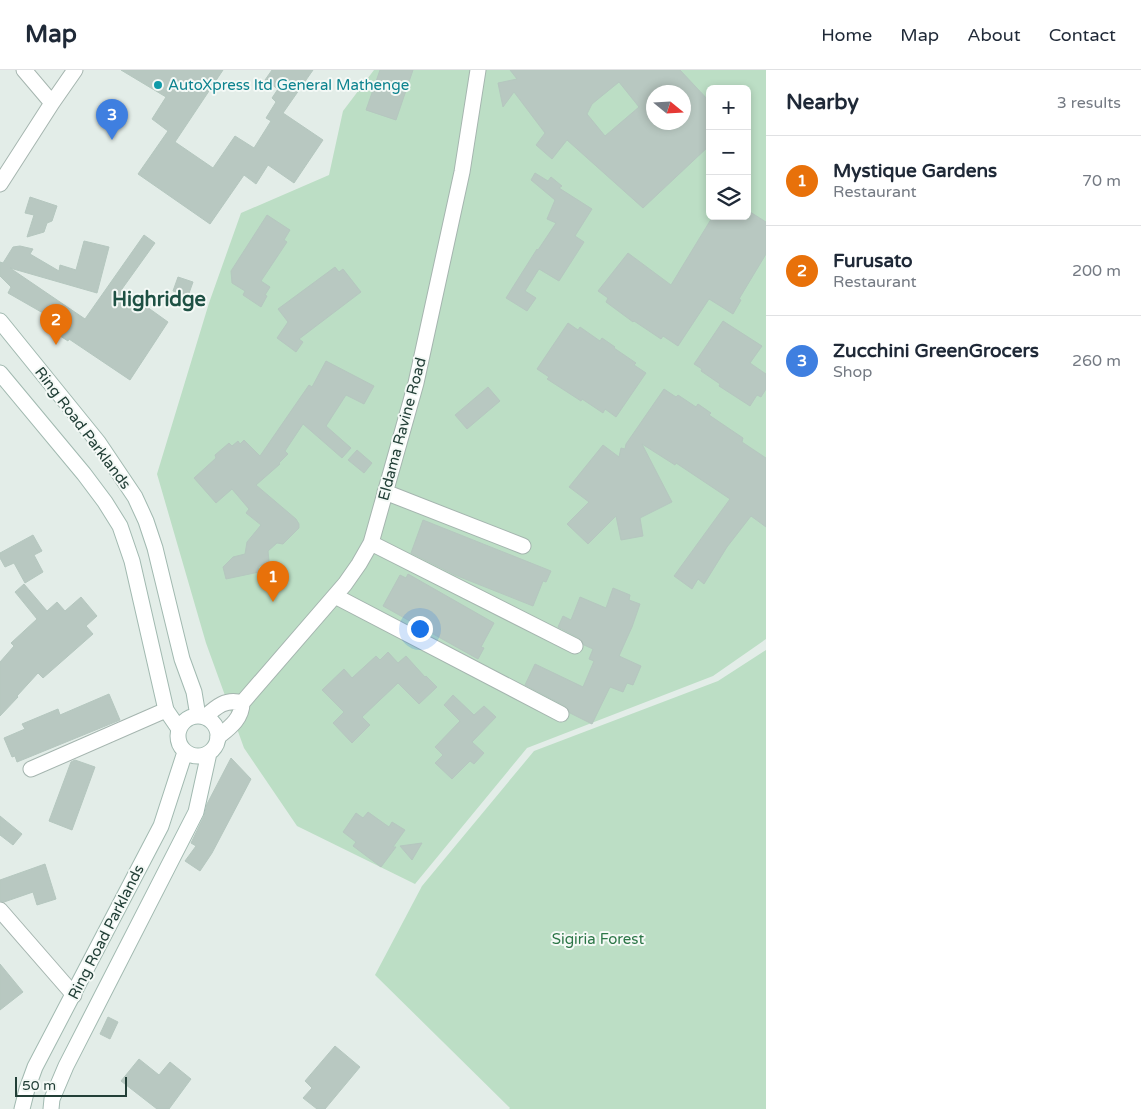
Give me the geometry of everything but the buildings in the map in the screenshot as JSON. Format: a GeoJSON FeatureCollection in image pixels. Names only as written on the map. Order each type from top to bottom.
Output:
{"type":"FeatureCollection","features":[{"type":"Feature","properties":{"kind":"street"},"geometry":{"type":"LineString","coordinates":[[24,70],[52,103]]}},
{"type":"Feature","properties":{"kind":"street"},"geometry":{"type":"LineString","coordinates":[[0,184],[75,70]]}},
{"type":"Feature","properties":{"kind":"street","name":"Eldama Ravine Road"},"geometry":{"type":"LineString","coordinates":[[218,737],[237,720],[242,709],[242,703],[335,596],[359,564],[371,543],[416,383],[462,172],[478,70]]}},
{"type":"Feature","properties":{"kind":"street","name":"Ring Road Parklands"},"geometry":{"type":"LineString","coordinates":[[0,321],[98,442],[135,497],[155,548],[182,659],[201,717]]}},
{"type":"Feature","properties":{"kind":"street","name":"Ring Road Parklands"},"geometry":{"type":"LineString","coordinates":[[0,373],[84,474],[120,526],[132,561],[166,710],[178,729]]}},
{"type":"Feature","properties":{"kind":"street"},"geometry":{"type":"LineString","coordinates":[[385,492],[522,546]]}},
{"type":"Feature","properties":{"kind":"street"},"geometry":{"type":"LineString","coordinates":[[371,543],[575,646]]}},
{"type":"Feature","properties":{"kind":"street"},"geometry":{"type":"LineString","coordinates":[[335,596],[561,714]]}},
{"type":"Feature","properties":{"kind":"street"},"geometry":{"type":"LineString","coordinates":[[201,717],[214,725],[218,737],[209,753],[197,757],[185,752],[178,742],[178,729],[186,720],[201,717],[224,703],[234,701],[242,703]]}},
{"type":"Feature","properties":{"kind":"street"},"geometry":{"type":"LineString","coordinates":[[31,769],[166,710]]}},
{"type":"Feature","properties":{"kind":"street","name":"Ring Road Parklands"},"geometry":{"type":"LineString","coordinates":[[22,1109],[27,1089],[36,1067],[161,826],[185,752]]}},
{"type":"Feature","properties":{"kind":"street","name":"Ring Road Parklands"},"geometry":{"type":"LineString","coordinates":[[51,1109],[52,1099],[66,1066],[196,812],[209,753]]}},
{"type":"Feature","properties":{"kind":"street"},"geometry":{"type":"LineString","coordinates":[[0,910],[74,995]]}},
{"type":"Feature","properties":{"kind":"street"},"geometry":{"type":"LineString","coordinates":[[85,973],[107,984]]}},
{"type":"Feature","properties":{"kind":"green space"},"geometry":{"type":"Polygon","coordinates":[[[374,70],[766,70],[766,639],[713,676],[527,748],[415,884],[297,826],[244,748],[206,643],[157,474],[209,303],[241,213],[329,175],[343,111],[374,70]]]}},
{"type":"Feature","properties":{"kind":"green space","name":"Sigiria Forest"},"geometry":{"type":"Polygon","coordinates":[[[766,650],[766,1109],[509,1109],[375,975],[422,886],[534,751],[718,681],[766,650]]]}},
{"type":"Feature","properties":{"kind":"place","name":"AutoXpress ltd General Mathenge"},"geometry":{"type":"Point","coordinates":[158,85]}},
{"type":"Feature","properties":{"kind":"place","name":"Zucchini GreenGrocers"},"geometry":{"type":"Point","coordinates":[112,140]}},
{"type":"Feature","properties":{"kind":"place","name":"Furusato"},"geometry":{"type":"Point","coordinates":[56,345]}},
{"type":"Feature","properties":{"kind":"place","name":"Mystique Gardens"},"geometry":{"type":"Point","coordinates":[273,602]}},
{"type":"Feature","properties":{"kind":"district","name":"Highridge"},"geometry":{"type":"Point","coordinates":[159,300]}}]}
